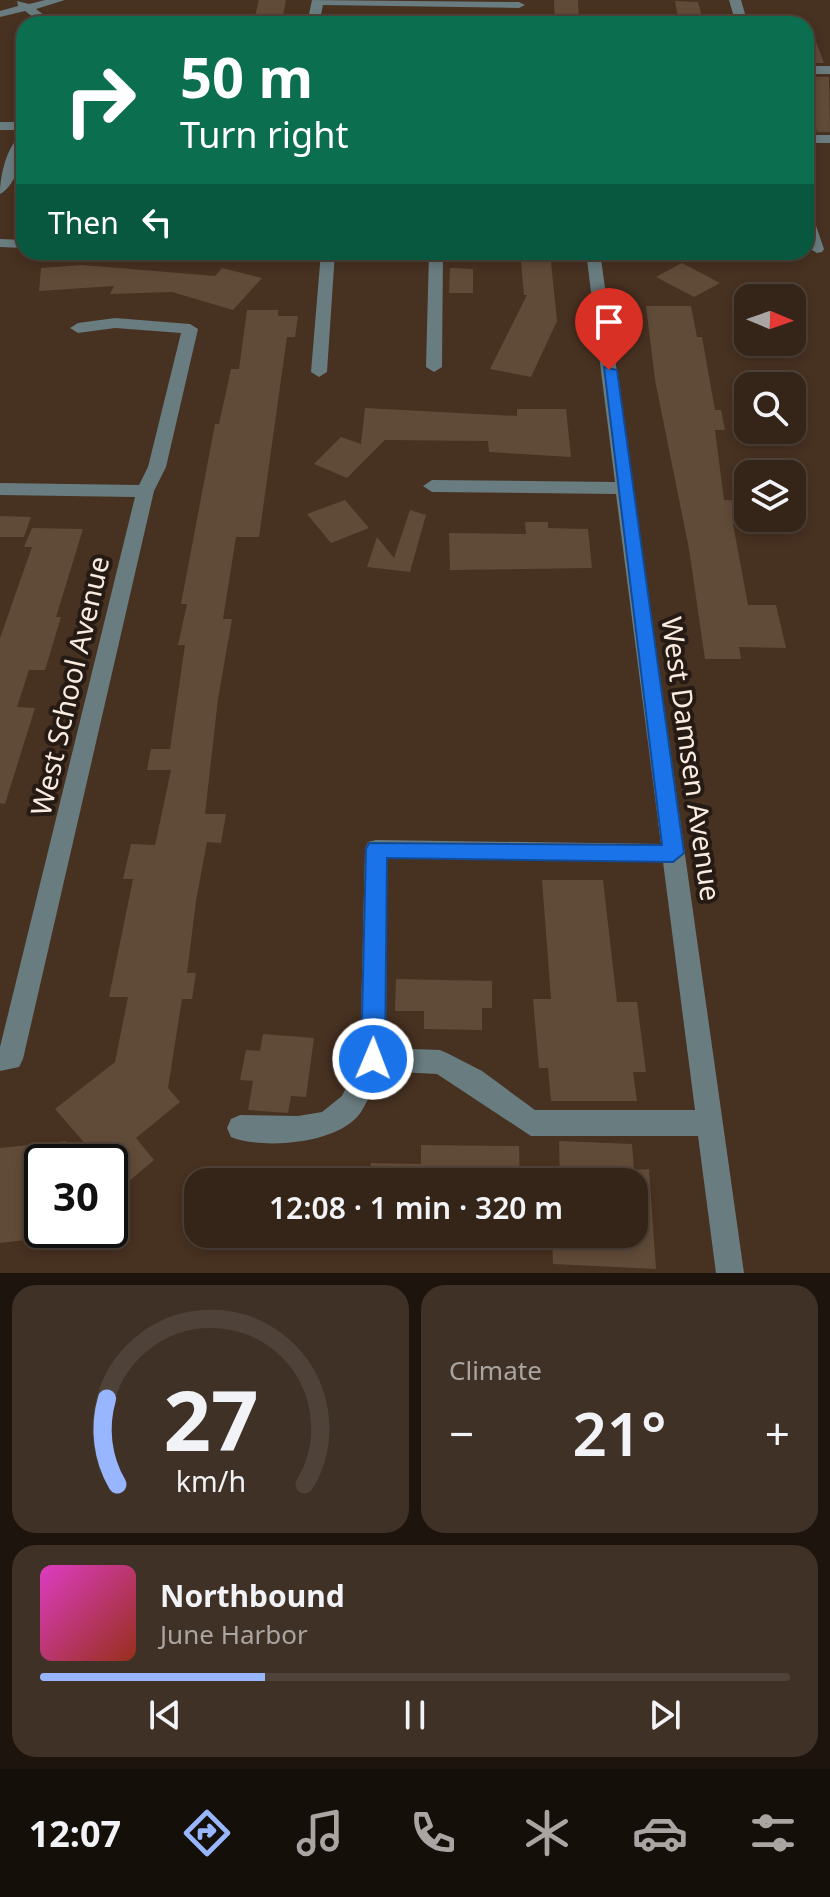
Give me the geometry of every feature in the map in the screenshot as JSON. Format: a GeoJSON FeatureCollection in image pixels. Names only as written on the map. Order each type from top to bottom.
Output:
{"type":"FeatureCollection","features":[{"type":"Feature","properties":{"kind":"street"},"geometry":{"type":"LineString","coordinates":[[15,0],[40,16]]}},
{"type":"Feature","properties":{"kind":"street"},"geometry":{"type":"LineString","coordinates":[[0,14],[59,0]]}},
{"type":"Feature","properties":{"kind":"street"},"geometry":{"type":"LineString","coordinates":[[318,1],[520,6]]}},
{"type":"Feature","properties":{"kind":"street"},"geometry":{"type":"LineString","coordinates":[[0,190],[16,155]]}},
{"type":"Feature","properties":{"kind":"street"},"geometry":{"type":"LineString","coordinates":[[319,372],[327,260]]}},
{"type":"Feature","properties":{"kind":"street"},"geometry":{"type":"LineString","coordinates":[[434,367],[436,260]]}},
{"type":"Feature","properties":{"kind":"street","name":"West Damsen Avenue"},"geometry":{"type":"LineString","coordinates":[[594,260],[730,1273]]}},
{"type":"Feature","properties":{"kind":"street","name":"West School Avenue"},"geometry":{"type":"LineString","coordinates":[[5,1059],[145,491],[157,467],[190,329],[115,323],[78,328]]}},
{"type":"Feature","properties":{"kind":"street"},"geometry":{"type":"LineString","coordinates":[[432,486],[625,488]]}},
{"type":"Feature","properties":{"kind":"street"},"geometry":{"type":"LineString","coordinates":[[0,489],[145,491]]}},
{"type":"Feature","properties":{"kind":"street"},"geometry":{"type":"LineString","coordinates":[[240,1128],[298,1129],[328,1123],[351,1105],[373,1059],[376,849],[673,853]]}},
{"type":"Feature","properties":{"kind":"street"},"geometry":{"type":"LineString","coordinates":[[373,1059],[440,1062],[473,1080],[531,1123],[709,1123]]}},
{"type":"Feature","properties":{"kind":"building"},"geometry":{"type":"Polygon","coordinates":[[[259,0],[286,0],[283,16],[255,16],[259,0]]]}},
{"type":"Feature","properties":{"kind":"building"},"geometry":{"type":"Polygon","coordinates":[[[554,0],[578,0],[579,16],[555,16],[554,0]]]}},
{"type":"Feature","properties":{"kind":"building"},"geometry":{"type":"Polygon","coordinates":[[[675,1],[698,2],[702,16],[678,16],[675,1]]]}},
{"type":"Feature","properties":{"kind":"building"},"geometry":{"type":"Polygon","coordinates":[[[814,36],[824,63],[814,63],[814,36]]]}},
{"type":"Feature","properties":{"kind":"building"},"geometry":{"type":"Polygon","coordinates":[[[814,77],[829,77],[830,132],[817,132],[814,122],[814,77]]]}},
{"type":"Feature","properties":{"kind":"building"},"geometry":{"type":"Polygon","coordinates":[[[521,262],[551,262],[557,321],[531,377],[490,369],[527,295],[524,295],[521,262]]]}},
{"type":"Feature","properties":{"kind":"building"},"geometry":{"type":"Polygon","coordinates":[[[682,263],[720,283],[694,297],[656,277],[682,263]]]}},
{"type":"Feature","properties":{"kind":"building"},"geometry":{"type":"Polygon","coordinates":[[[82,265],[215,276],[222,268],[262,278],[233,310],[172,292],[110,294],[114,286],[39,291],[41,268],[82,265]]]}},
{"type":"Feature","properties":{"kind":"building"},"geometry":{"type":"Polygon","coordinates":[[[450,268],[473,269],[473,293],[449,293],[450,268]]]}},
{"type":"Feature","properties":{"kind":"building"},"geometry":{"type":"Polygon","coordinates":[[[646,306],[691,306],[697,337],[702,337],[715,410],[721,410],[725,430],[715,430],[724,500],[734,500],[734,532],[748,605],[776,605],[786,648],[739,647],[741,659],[705,659],[689,549],[655,380],[646,306]]]}},
{"type":"Feature","properties":{"kind":"building"},"geometry":{"type":"Polygon","coordinates":[[[247,310],[278,310],[278,316],[298,316],[295,337],[287,337],[259,537],[236,537],[223,619],[232,619],[218,699],[205,814],[226,814],[221,843],[207,842],[196,901],[187,973],[196,973],[192,999],[182,999],[168,1088],[180,1102],[136,1138],[154,1160],[128,1182],[128,1144],[85,1144],[55,1109],[115,1062],[128,997],[109,997],[133,879],[123,879],[131,844],[155,845],[171,770],[147,770],[151,749],[170,749],[185,645],[178,645],[187,604],[181,604],[215,424],[219,424],[231,369],[239,369],[247,310]]]}},
{"type":"Feature","properties":{"kind":"building"},"geometry":{"type":"Polygon","coordinates":[[[365,408],[517,416],[517,409],[566,409],[571,457],[489,452],[488,441],[385,440],[347,478],[314,464],[341,437],[361,444],[365,408]]]}},
{"type":"Feature","properties":{"kind":"building"},"geometry":{"type":"Polygon","coordinates":[[[345,500],[369,528],[331,543],[307,514],[345,500]]]}},
{"type":"Feature","properties":{"kind":"building"},"geometry":{"type":"Polygon","coordinates":[[[410,510],[426,515],[410,572],[367,567],[377,537],[394,558],[410,510]]]}},
{"type":"Feature","properties":{"kind":"building"},"geometry":{"type":"Polygon","coordinates":[[[0,516],[31,517],[24,537],[0,537],[0,516]]]}},
{"type":"Feature","properties":{"kind":"building"},"geometry":{"type":"Polygon","coordinates":[[[525,522],[548,522],[548,528],[588,529],[592,568],[450,570],[449,533],[526,534],[525,522]]]}},
{"type":"Feature","properties":{"kind":"building"},"geometry":{"type":"Polygon","coordinates":[[[32,528],[83,529],[56,617],[61,617],[45,670],[29,670],[17,707],[35,708],[5,804],[0,803],[0,638],[32,547],[24,547],[32,528]]]}},
{"type":"Feature","properties":{"kind":"building"},"geometry":{"type":"Polygon","coordinates":[[[542,880],[603,880],[617,1002],[637,1002],[646,1072],[633,1072],[637,1101],[551,1101],[548,1068],[539,1068],[533,999],[551,999],[542,880]]]}},
{"type":"Feature","properties":{"kind":"building"},"geometry":{"type":"Polygon","coordinates":[[[396,979],[492,981],[492,1008],[482,1008],[482,1030],[424,1029],[424,1011],[395,1011],[396,979]]]}},
{"type":"Feature","properties":{"kind":"building"},"geometry":{"type":"Polygon","coordinates":[[[263,1034],[314,1038],[306,1097],[291,1096],[288,1113],[248,1110],[253,1081],[240,1080],[246,1050],[260,1051],[263,1034]]]}},
{"type":"Feature","properties":{"kind":"building"},"geometry":{"type":"Polygon","coordinates":[[[66,1141],[66,1144],[38,1144],[66,1141]]]}},
{"type":"Feature","properties":{"kind":"building"},"geometry":{"type":"Polygon","coordinates":[[[559,1141],[632,1144],[634,1168],[560,1168],[559,1141]]]}},
{"type":"Feature","properties":{"kind":"building"},"geometry":{"type":"Polygon","coordinates":[[[24,1145],[24,1240],[0,1243],[0,1148],[24,1145]]]}},
{"type":"Feature","properties":{"kind":"building"},"geometry":{"type":"Polygon","coordinates":[[[421,1145],[519,1146],[520,1168],[371,1168],[371,1163],[421,1164],[421,1145]]]}},
{"type":"Feature","properties":{"kind":"building"},"geometry":{"type":"Polygon","coordinates":[[[649,1169],[656,1269],[553,1264],[552,1248],[648,1248],[649,1169]]]}},
{"type":"Feature","properties":{"kind":"route"},"geometry":{"type":"LineString","coordinates":[[373,1059],[376,849],[673,853],[609,370]]}}]}
